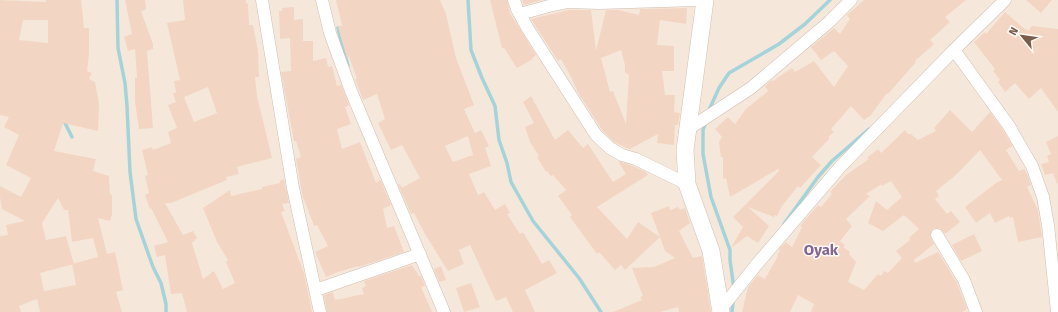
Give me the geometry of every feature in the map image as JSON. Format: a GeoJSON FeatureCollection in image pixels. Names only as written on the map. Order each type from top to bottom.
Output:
{"type":"FeatureCollection","features":[{"type":"Feature","properties":{"kind":"main road"},"geometry":{"type":"LineString","coordinates":[[705,0],[685,150],[687,184],[710,251],[721,310]]}},
{"type":"Feature","properties":{"kind":"street"},"geometry":{"type":"LineString","coordinates":[[262,0],[293,188],[320,312]]}},
{"type":"Feature","properties":{"kind":"street"},"geometry":{"type":"LineString","coordinates":[[322,0],[330,32],[351,91],[444,312]]}},
{"type":"Feature","properties":{"kind":"street"},"geometry":{"type":"LineString","coordinates":[[514,0],[528,29],[596,135],[610,148],[622,155],[636,159],[687,184]]}},
{"type":"Feature","properties":{"kind":"street"},"geometry":{"type":"LineString","coordinates":[[520,14],[568,2],[696,0]]}},
{"type":"Feature","properties":{"kind":"street"},"geometry":{"type":"LineString","coordinates":[[687,130],[750,88],[829,22],[851,0]]}},
{"type":"Feature","properties":{"kind":"street"},"geometry":{"type":"LineString","coordinates":[[721,310],[757,264],[841,166],[1005,0]]}},
{"type":"Feature","properties":{"kind":"street"},"geometry":{"type":"LineString","coordinates":[[954,50],[1009,126],[1032,166],[1043,197],[1048,224],[1058,312]]}},
{"type":"Feature","properties":{"kind":"street"},"geometry":{"type":"LineString","coordinates":[[937,235],[964,280],[976,312]]}},
{"type":"Feature","properties":{"kind":"street"},"geometry":{"type":"LineString","coordinates":[[316,290],[420,254]]}},
{"type":"Feature","properties":{"kind":"shaded area"},"geometry":{"type":"Polygon","coordinates":[[[0,0],[1058,0],[1058,312],[0,312],[0,0]]]}},
{"type":"Feature","properties":{"kind":"building"},"geometry":{"type":"Polygon","coordinates":[[[0,0],[46,2],[46,0],[81,0],[84,28],[89,28],[89,55],[87,71],[92,73],[89,79],[95,82],[99,104],[98,131],[63,123],[54,151],[96,159],[93,171],[109,176],[110,194],[112,195],[112,214],[110,221],[98,218],[107,254],[115,252],[123,290],[116,292],[122,312],[40,312],[37,299],[19,306],[21,312],[0,312],[0,236],[8,235],[6,225],[25,221],[2,209],[0,186],[21,197],[31,178],[6,165],[19,135],[4,127],[9,117],[0,115],[0,0]],[[23,20],[19,40],[48,43],[48,20],[23,20]],[[58,198],[42,223],[46,240],[66,236],[74,264],[98,257],[93,238],[72,242],[68,210],[64,210],[58,198]],[[72,265],[40,273],[44,291],[76,285],[72,265]]]}},
{"type":"Feature","properties":{"kind":"building"},"geometry":{"type":"Polygon","coordinates":[[[125,0],[145,0],[145,10],[141,11],[153,44],[153,49],[147,51],[153,128],[139,129],[135,102],[135,78],[137,78],[135,49],[128,51],[124,37],[132,34],[125,0]]]}},
{"type":"Feature","properties":{"kind":"building"},"geometry":{"type":"Polygon","coordinates":[[[183,0],[246,0],[246,4],[248,3],[249,25],[253,25],[258,51],[259,77],[255,77],[257,96],[272,158],[237,167],[239,174],[226,177],[227,180],[171,203],[165,203],[183,235],[193,231],[197,238],[192,243],[203,279],[214,271],[223,289],[235,283],[226,262],[228,260],[217,242],[203,208],[230,190],[231,196],[262,189],[262,187],[280,183],[280,181],[284,179],[289,203],[282,204],[285,211],[281,212],[304,273],[312,312],[187,312],[182,293],[171,294],[165,255],[157,257],[154,246],[168,242],[151,208],[150,209],[145,195],[149,193],[145,176],[148,175],[142,150],[152,147],[153,150],[171,143],[168,132],[177,128],[168,105],[176,102],[173,94],[176,92],[174,81],[180,80],[167,23],[185,20],[183,0]],[[208,87],[184,97],[194,122],[217,113],[208,87]]]}},
{"type":"Feature","properties":{"kind":"building"},"geometry":{"type":"Polygon","coordinates":[[[336,0],[440,0],[446,14],[456,58],[474,105],[464,109],[475,133],[481,130],[489,146],[485,148],[491,166],[469,174],[478,195],[484,192],[495,210],[505,204],[510,213],[507,214],[520,234],[523,232],[542,264],[549,260],[557,273],[525,290],[535,312],[513,312],[506,297],[496,301],[470,245],[459,250],[464,264],[448,271],[414,213],[411,214],[398,184],[400,184],[402,188],[420,178],[402,145],[391,150],[378,123],[385,119],[377,94],[363,100],[349,57],[347,58],[338,27],[342,25],[336,0]],[[468,136],[445,146],[453,162],[473,155],[468,136]]]}},
{"type":"Feature","properties":{"kind":"building"},"geometry":{"type":"Polygon","coordinates":[[[490,0],[507,0],[510,13],[536,55],[532,58],[533,59],[517,68],[504,48],[502,48],[490,0]]]}},
{"type":"Feature","properties":{"kind":"building"},"geometry":{"type":"Polygon","coordinates":[[[522,0],[542,0],[524,5],[522,0]]]}},
{"type":"Feature","properties":{"kind":"building"},"geometry":{"type":"Polygon","coordinates":[[[864,0],[966,0],[945,17],[950,22],[930,40],[934,44],[915,61],[916,62],[888,94],[887,93],[871,115],[864,120],[851,106],[831,129],[834,132],[829,136],[829,139],[812,157],[821,165],[800,188],[798,186],[782,206],[777,216],[775,215],[774,217],[748,207],[769,226],[758,243],[747,236],[731,248],[743,227],[733,217],[779,171],[778,169],[730,197],[726,178],[723,179],[723,157],[721,157],[719,142],[722,137],[715,129],[728,117],[735,124],[746,109],[768,91],[765,86],[792,68],[795,72],[814,61],[834,87],[848,66],[834,51],[821,60],[811,47],[834,28],[840,34],[850,19],[847,15],[864,0]]]}},
{"type":"Feature","properties":{"kind":"building"},"geometry":{"type":"Polygon","coordinates":[[[1026,0],[1052,0],[1041,13],[1026,0]]]}},
{"type":"Feature","properties":{"kind":"building"},"geometry":{"type":"Polygon","coordinates":[[[294,7],[294,20],[303,19],[303,41],[313,41],[313,61],[326,58],[328,67],[332,66],[337,86],[341,85],[349,105],[345,107],[351,124],[337,129],[342,149],[360,142],[376,183],[380,180],[381,181],[391,205],[383,209],[387,228],[394,226],[404,252],[326,277],[315,252],[328,246],[317,225],[314,226],[303,199],[296,159],[301,157],[296,141],[294,141],[281,72],[291,71],[290,38],[280,39],[279,11],[282,11],[282,8],[294,7]]]}},
{"type":"Feature","properties":{"kind":"building"},"geometry":{"type":"Polygon","coordinates":[[[687,8],[686,24],[660,20],[657,45],[674,46],[674,71],[662,71],[665,95],[675,95],[674,112],[680,113],[678,125],[675,125],[674,145],[657,143],[658,134],[630,149],[631,150],[614,142],[602,130],[577,91],[561,59],[558,61],[531,19],[569,10],[591,10],[596,51],[606,10],[618,10],[639,15],[640,9],[687,8]],[[621,50],[601,58],[610,92],[613,91],[626,124],[629,75],[625,72],[625,65],[621,50]]]}},
{"type":"Feature","properties":{"kind":"building"},"geometry":{"type":"Polygon","coordinates":[[[1005,12],[1028,31],[1032,26],[1058,29],[1058,112],[1041,88],[1029,99],[1015,83],[1005,92],[998,82],[1000,80],[993,71],[995,69],[974,42],[985,32],[986,34],[1005,12]]]}},
{"type":"Feature","properties":{"kind":"building"},"geometry":{"type":"Polygon","coordinates":[[[531,96],[555,140],[568,130],[583,148],[588,144],[613,182],[626,174],[618,161],[646,172],[648,175],[597,207],[627,239],[638,222],[660,237],[625,270],[621,265],[615,270],[599,252],[597,254],[570,217],[572,215],[558,196],[566,190],[553,175],[551,176],[547,171],[546,172],[537,157],[539,156],[530,142],[525,127],[534,123],[523,102],[531,96]]]}},
{"type":"Feature","properties":{"kind":"building"},"geometry":{"type":"Polygon","coordinates":[[[950,110],[972,132],[990,112],[1012,146],[1006,150],[1019,171],[1024,169],[1028,176],[1031,185],[1027,187],[1038,210],[1042,237],[1018,242],[1013,217],[1010,218],[1009,216],[995,223],[990,213],[976,223],[965,207],[1002,180],[980,150],[956,175],[936,191],[939,196],[935,199],[947,214],[951,211],[960,222],[945,234],[940,228],[933,229],[930,236],[934,244],[914,260],[915,263],[938,252],[957,283],[967,309],[962,312],[811,312],[814,304],[798,295],[790,312],[742,312],[748,287],[758,275],[765,279],[778,256],[777,255],[780,251],[779,249],[786,242],[792,247],[802,227],[800,226],[818,205],[821,207],[832,194],[830,192],[846,175],[869,159],[867,158],[878,149],[881,153],[905,130],[908,134],[911,134],[918,140],[936,131],[934,128],[950,110]],[[891,181],[882,186],[882,184],[866,194],[870,196],[846,219],[852,226],[840,241],[845,245],[843,247],[850,252],[849,254],[856,262],[848,282],[864,290],[878,274],[881,276],[884,271],[888,273],[902,258],[896,251],[910,240],[909,238],[919,229],[904,215],[883,231],[868,223],[876,201],[887,210],[902,197],[891,181]]]}},
{"type":"Feature","properties":{"kind":"building"},"geometry":{"type":"Polygon","coordinates":[[[1058,136],[1057,184],[1053,173],[1045,175],[1041,164],[1049,162],[1047,156],[1051,154],[1046,142],[1058,136]]]}},
{"type":"Feature","properties":{"kind":"building"},"geometry":{"type":"Polygon","coordinates":[[[669,206],[670,210],[678,207],[680,210],[685,208],[690,223],[679,231],[693,258],[702,256],[711,312],[679,312],[678,307],[660,312],[613,312],[642,300],[640,297],[643,296],[632,268],[654,267],[675,258],[665,251],[651,213],[669,206]]]}},
{"type":"Feature","properties":{"kind":"building"},"geometry":{"type":"Polygon","coordinates":[[[974,234],[982,251],[961,261],[952,245],[974,234]]]}},
{"type":"Feature","properties":{"kind":"building"},"geometry":{"type":"Polygon","coordinates":[[[412,265],[419,276],[421,276],[425,286],[421,287],[432,312],[327,312],[324,295],[333,292],[335,300],[364,294],[362,288],[366,286],[364,281],[412,265]]]}},
{"type":"Feature","properties":{"kind":"building"},"geometry":{"type":"Polygon","coordinates":[[[441,266],[446,280],[439,282],[434,269],[441,266]]]}},
{"type":"Feature","properties":{"kind":"building"},"geometry":{"type":"Polygon","coordinates":[[[471,283],[480,307],[464,312],[456,288],[471,283]]]}},
{"type":"Feature","properties":{"kind":"waterway"},"geometry":{"type":"LineString","coordinates":[[117,0],[118,48],[125,83],[130,172],[136,219],[153,267],[161,283],[166,304],[166,312]]}},
{"type":"Feature","properties":{"kind":"waterway"},"geometry":{"type":"LineString","coordinates":[[468,0],[471,50],[495,106],[499,140],[507,163],[511,182],[533,221],[579,278],[601,312]]}},
{"type":"Feature","properties":{"kind":"waterway"},"geometry":{"type":"LineString","coordinates":[[709,110],[719,88],[729,73],[779,44],[805,24],[830,0]]}},
{"type":"Feature","properties":{"kind":"waterway"},"geometry":{"type":"LineString","coordinates":[[338,28],[348,66]]}},
{"type":"Feature","properties":{"kind":"waterway"},"geometry":{"type":"LineString","coordinates":[[63,119],[72,137]]}},
{"type":"Feature","properties":{"kind":"waterway"},"geometry":{"type":"LineString","coordinates":[[706,122],[703,130],[703,154],[711,197],[730,250],[734,289]]}},
{"type":"Feature","properties":{"kind":"waterway"},"geometry":{"type":"LineString","coordinates":[[784,224],[818,177],[832,161],[869,129]]}},
{"type":"Feature","properties":{"kind":"waterway"},"geometry":{"type":"LineString","coordinates":[[732,312],[733,301]]}},
{"type":"Feature","properties":{"kind":"district","name":"Oyak"},"geometry":{"type":"Point","coordinates":[821,250]}}]}
